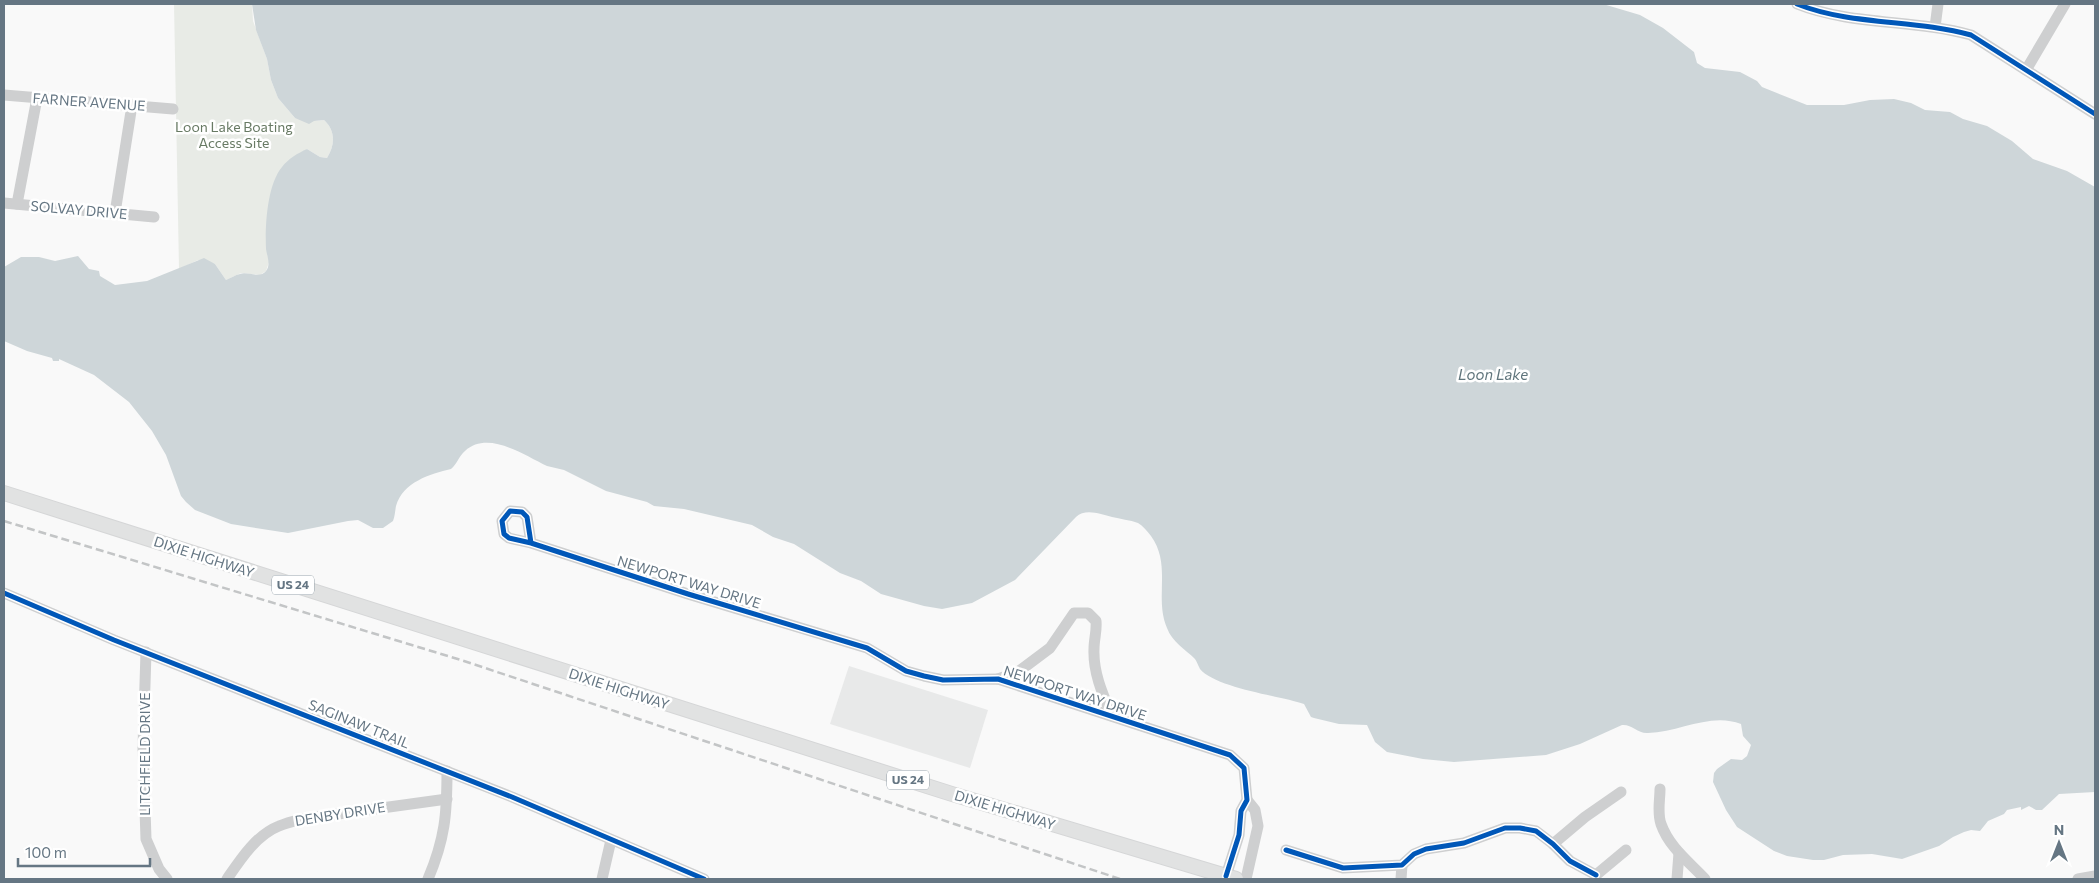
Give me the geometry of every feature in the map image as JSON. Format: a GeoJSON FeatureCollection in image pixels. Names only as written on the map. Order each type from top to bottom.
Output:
{"type":"FeatureCollection","features":[{"type":"Feature","properties":{"kind":"main road","name":"DIXIE HIGHWAY"},"geometry":{"type":"LineString","coordinates":[[4,493],[952,794],[1231,878]]}},
{"type":"Feature","properties":{"kind":"street"},"geometry":{"type":"LineString","coordinates":[[1798,4],[1836,15],[1935,27],[1971,35],[2095,114]]}},
{"type":"Feature","properties":{"kind":"street"},"geometry":{"type":"LineString","coordinates":[[1935,27],[1938,4]]}},
{"type":"Feature","properties":{"kind":"street"},"geometry":{"type":"LineString","coordinates":[[2026,70],[2065,4]]}},
{"type":"Feature","properties":{"kind":"street","name":"FARNER AVENUE"},"geometry":{"type":"LineString","coordinates":[[4,95],[173,108]]}},
{"type":"Feature","properties":{"kind":"street"},"geometry":{"type":"LineString","coordinates":[[17,204],[37,98]]}},
{"type":"Feature","properties":{"kind":"street"},"geometry":{"type":"LineString","coordinates":[[116,213],[132,105]]}},
{"type":"Feature","properties":{"kind":"street","name":"SOLVAY DRIVE"},"geometry":{"type":"LineString","coordinates":[[4,203],[154,217]]}},
{"type":"Feature","properties":{"kind":"street","name":"NEWPORT WAY DRIVE"},"geometry":{"type":"LineString","coordinates":[[530,543],[688,594],[867,648],[906,671],[943,680],[998,679],[1018,672],[1050,648],[1074,613],[1088,613],[1096,621],[1095,665],[1099,684],[1112,716]]}},
{"type":"Feature","properties":{"kind":"street","name":"SAGINAW TRAIL"},"geometry":{"type":"LineString","coordinates":[[4,593],[146,652],[512,797],[704,879]]}},
{"type":"Feature","properties":{"kind":"street","name":"LITCHFIELD DRIVE"},"geometry":{"type":"LineString","coordinates":[[146,652],[143,756],[146,839],[159,869],[167,879]]}},
{"type":"Feature","properties":{"kind":"street","name":"NEWPORT WAY DRIVE"},"geometry":{"type":"LineString","coordinates":[[998,679],[1230,755],[1244,768],[1247,782],[1247,800],[1241,811],[1239,835],[1231,878]]}},
{"type":"Feature","properties":{"kind":"street"},"geometry":{"type":"LineString","coordinates":[[428,879],[437,859],[446,823],[447,771]]}},
{"type":"Feature","properties":{"kind":"street"},"geometry":{"type":"LineString","coordinates":[[1660,789],[1659,812],[1661,824],[1679,853],[1705,879]]}},
{"type":"Feature","properties":{"kind":"street"},"geometry":{"type":"LineString","coordinates":[[1553,844],[1585,817],[1621,792]]}},
{"type":"Feature","properties":{"kind":"street","name":"DENBY DRIVE"},"geometry":{"type":"LineString","coordinates":[[227,879],[263,834],[278,826],[319,816],[447,799]]}},
{"type":"Feature","properties":{"kind":"street","name":"NEWPORT WAY DRIVE"},"geometry":{"type":"LineString","coordinates":[[1246,879],[1258,826],[1255,810],[1247,800]]}},
{"type":"Feature","properties":{"kind":"street"},"geometry":{"type":"LineString","coordinates":[[1286,850],[1343,868],[1402,865],[1414,854],[1426,849],[1464,843],[1505,828],[1520,828],[1536,831],[1570,861],[1597,877],[1626,850]]}},
{"type":"Feature","properties":{"kind":"street"},"geometry":{"type":"LineString","coordinates":[[602,879],[611,840]]}},
{"type":"Feature","properties":{"kind":"street"},"geometry":{"type":"LineString","coordinates":[[1677,879],[1679,853]]}},
{"type":"Feature","properties":{"kind":"street"},"geometry":{"type":"LineString","coordinates":[[1401,879],[1402,865]]}},
{"type":"Feature","properties":{"kind":"street"},"geometry":{"type":"LineString","coordinates":[[2078,879],[2095,876]]}},
{"type":"Feature","properties":{"kind":"shaded area"},"geometry":{"type":"Polygon","coordinates":[[[849,666],[988,710],[970,768],[830,724],[849,666]]]}},
{"type":"Feature","properties":{"kind":"green space","name":"Loon Lake Boating Access Site"},"geometry":{"type":"Polygon","coordinates":[[[174,4],[252,4],[253,21],[267,59],[271,80],[278,98],[295,118],[314,121],[324,120],[331,129],[333,143],[327,158],[320,157],[307,149],[289,161],[266,227],[269,262],[266,271],[260,275],[241,273],[226,280],[215,264],[198,260],[179,269],[174,4]]]}},
{"type":"Feature","properties":{"kind":"water","name":"Loon Lake"},"geometry":{"type":"Polygon","coordinates":[[[252,4],[1603,4],[1640,15],[1663,28],[1694,52],[1697,63],[1705,68],[1740,72],[1757,81],[1762,87],[1807,105],[1844,105],[1870,100],[1894,99],[1911,103],[1925,110],[1950,112],[1963,119],[1987,126],[2012,141],[2033,159],[2067,171],[2095,187],[2095,792],[2059,794],[2042,810],[2036,810],[2029,806],[2021,810],[2021,807],[2007,810],[2004,814],[1988,821],[1980,831],[1971,830],[1964,832],[1939,846],[1902,859],[1872,854],[1843,855],[1824,860],[1813,860],[1787,856],[1774,851],[1737,827],[1726,810],[1713,782],[1714,773],[1731,759],[1742,760],[1747,756],[1751,745],[1743,736],[1741,724],[1730,721],[1707,721],[1648,733],[1622,725],[1580,744],[1546,755],[1454,762],[1423,759],[1387,752],[1375,742],[1367,725],[1339,724],[1314,718],[1311,717],[1304,704],[1249,691],[1208,676],[1200,669],[1195,659],[1169,633],[1163,617],[1161,558],[1151,536],[1138,523],[1093,512],[1080,514],[1076,517],[1015,580],[972,603],[942,609],[881,594],[861,581],[840,573],[794,544],[773,537],[752,525],[684,509],[654,506],[647,502],[606,491],[564,470],[547,466],[517,451],[495,444],[484,443],[474,445],[463,453],[451,469],[418,480],[411,485],[396,506],[393,521],[383,528],[373,528],[358,520],[288,533],[231,524],[195,510],[181,496],[166,455],[152,431],[129,402],[94,375],[59,359],[59,361],[53,361],[52,358],[27,351],[4,341],[4,267],[21,257],[39,257],[55,261],[78,256],[89,269],[99,271],[100,276],[115,285],[147,281],[204,258],[215,264],[226,280],[243,273],[257,275],[266,271],[268,263],[266,229],[268,206],[277,175],[287,161],[307,149],[320,157],[327,158],[332,148],[333,138],[331,129],[324,120],[314,121],[309,124],[295,118],[278,98],[271,80],[267,59],[256,30],[252,4]]]}},
{"type":"Feature","properties":{"kind":"railway"},"geometry":{"type":"LineString","coordinates":[[4,521],[461,660],[1120,879]]}},
{"type":"Feature","properties":{"kind":"cycle path"},"geometry":{"type":"LineString","coordinates":[[1797,4],[1840,16],[1928,26],[1971,35],[2095,114]]}},
{"type":"Feature","properties":{"kind":"cycle path"},"geometry":{"type":"LineString","coordinates":[[531,543],[509,538],[504,534],[502,521],[510,511],[522,512],[527,517],[531,543],[688,594],[867,648],[906,671],[943,680],[998,679],[1230,755],[1244,768],[1247,800],[1241,811],[1239,835],[1226,876]]}},
{"type":"Feature","properties":{"kind":"cycle path"},"geometry":{"type":"LineString","coordinates":[[4,593],[114,640],[512,797],[704,879]]}},
{"type":"Feature","properties":{"kind":"cycle path"},"geometry":{"type":"LineString","coordinates":[[1286,850],[1343,868],[1402,865],[1414,854],[1426,849],[1464,843],[1505,828],[1520,828],[1536,831],[1570,861],[1596,875]]}}]}
